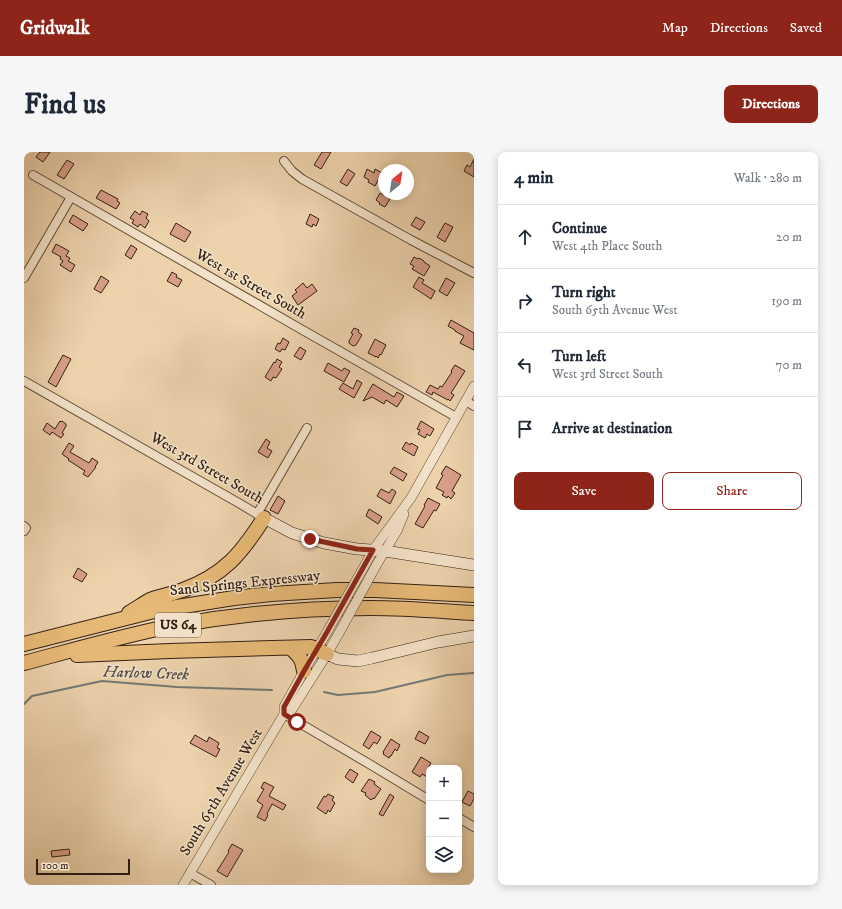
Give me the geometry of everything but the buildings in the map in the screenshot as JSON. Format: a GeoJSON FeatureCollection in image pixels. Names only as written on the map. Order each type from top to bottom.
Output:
{"type":"FeatureCollection","features":[{"type":"Feature","properties":{"kind":"highway"},"geometry":{"type":"LineString","coordinates":[[116,621],[150,601],[183,590],[208,579],[219,572],[242,550],[250,539],[260,516]]}},
{"type":"Feature","properties":{"kind":"highway","name":"Sand Springs Expressway"},"geometry":{"type":"LineString","coordinates":[[24,644],[158,610],[234,598],[271,594],[344,590],[474,595]]}},
{"type":"Feature","properties":{"kind":"highway","name":"US 64"},"geometry":{"type":"LineString","coordinates":[[24,663],[132,634],[172,626],[240,616],[288,611],[371,608],[474,613]]}},
{"type":"Feature","properties":{"kind":"highway"},"geometry":{"type":"LineString","coordinates":[[46,657],[115,653],[311,647],[322,652]]}},
{"type":"Feature","properties":{"kind":"highway"},"geometry":{"type":"LineString","coordinates":[[290,648],[301,658],[304,671]]}},
{"type":"Feature","properties":{"kind":"main road","name":"West 3rd Street South"},"geometry":{"type":"LineString","coordinates":[[260,516],[300,536],[344,546],[474,565]]}},
{"type":"Feature","properties":{"kind":"main road"},"geometry":{"type":"LineString","coordinates":[[322,652],[338,659],[358,661],[438,642],[474,636]]}},
{"type":"Feature","properties":{"kind":"street"},"geometry":{"type":"LineString","coordinates":[[284,161],[292,171],[302,179],[411,240],[474,273]]}},
{"type":"Feature","properties":{"kind":"street","name":"West 1st Street South"},"geometry":{"type":"LineString","coordinates":[[33,175],[456,417]]}},
{"type":"Feature","properties":{"kind":"street"},"geometry":{"type":"LineString","coordinates":[[24,278],[71,197]]}},
{"type":"Feature","properties":{"kind":"street","name":"West 3rd Street South"},"geometry":{"type":"LineString","coordinates":[[24,381],[260,516]]}},
{"type":"Feature","properties":{"kind":"street","name":"South 65th Avenue West"},"geometry":{"type":"LineString","coordinates":[[183,885],[284,714],[284,707],[304,671],[339,633],[397,531],[411,498],[474,386]]}},
{"type":"Feature","properties":{"kind":"street"},"geometry":{"type":"LineString","coordinates":[[466,401],[474,406]]}},
{"type":"Feature","properties":{"kind":"street"},"geometry":{"type":"LineString","coordinates":[[260,516],[307,428]]}},
{"type":"Feature","properties":{"kind":"street","name":"South 65th Avenue West"},"geometry":{"type":"LineString","coordinates":[[284,714],[291,711],[322,652],[327,632],[373,550],[411,498]]}},
{"type":"Feature","properties":{"kind":"street"},"geometry":{"type":"LineString","coordinates":[[284,714],[371,764],[426,798]]}},
{"type":"Feature","properties":{"kind":"street"},"geometry":{"type":"LineString","coordinates":[[462,820],[474,827]]}},
{"type":"Feature","properties":{"kind":"street"},"geometry":{"type":"LineString","coordinates":[[190,873],[211,885]]}},
{"type":"Feature","properties":{"kind":"waterway","name":"Harlow Creek"},"geometry":{"type":"LineString","coordinates":[[324,692],[338,695],[375,692],[447,675],[474,673]]}},
{"type":"Feature","properties":{"kind":"waterway","name":"Harlow Creek"},"geometry":{"type":"LineString","coordinates":[[24,704],[32,696],[102,681],[177,687],[272,690]]}},
{"type":"Feature","properties":{"kind":"route"},"geometry":{"type":"LineString","coordinates":[[297,722],[284,714],[284,707],[373,550],[357,549],[310,539]]}}]}
